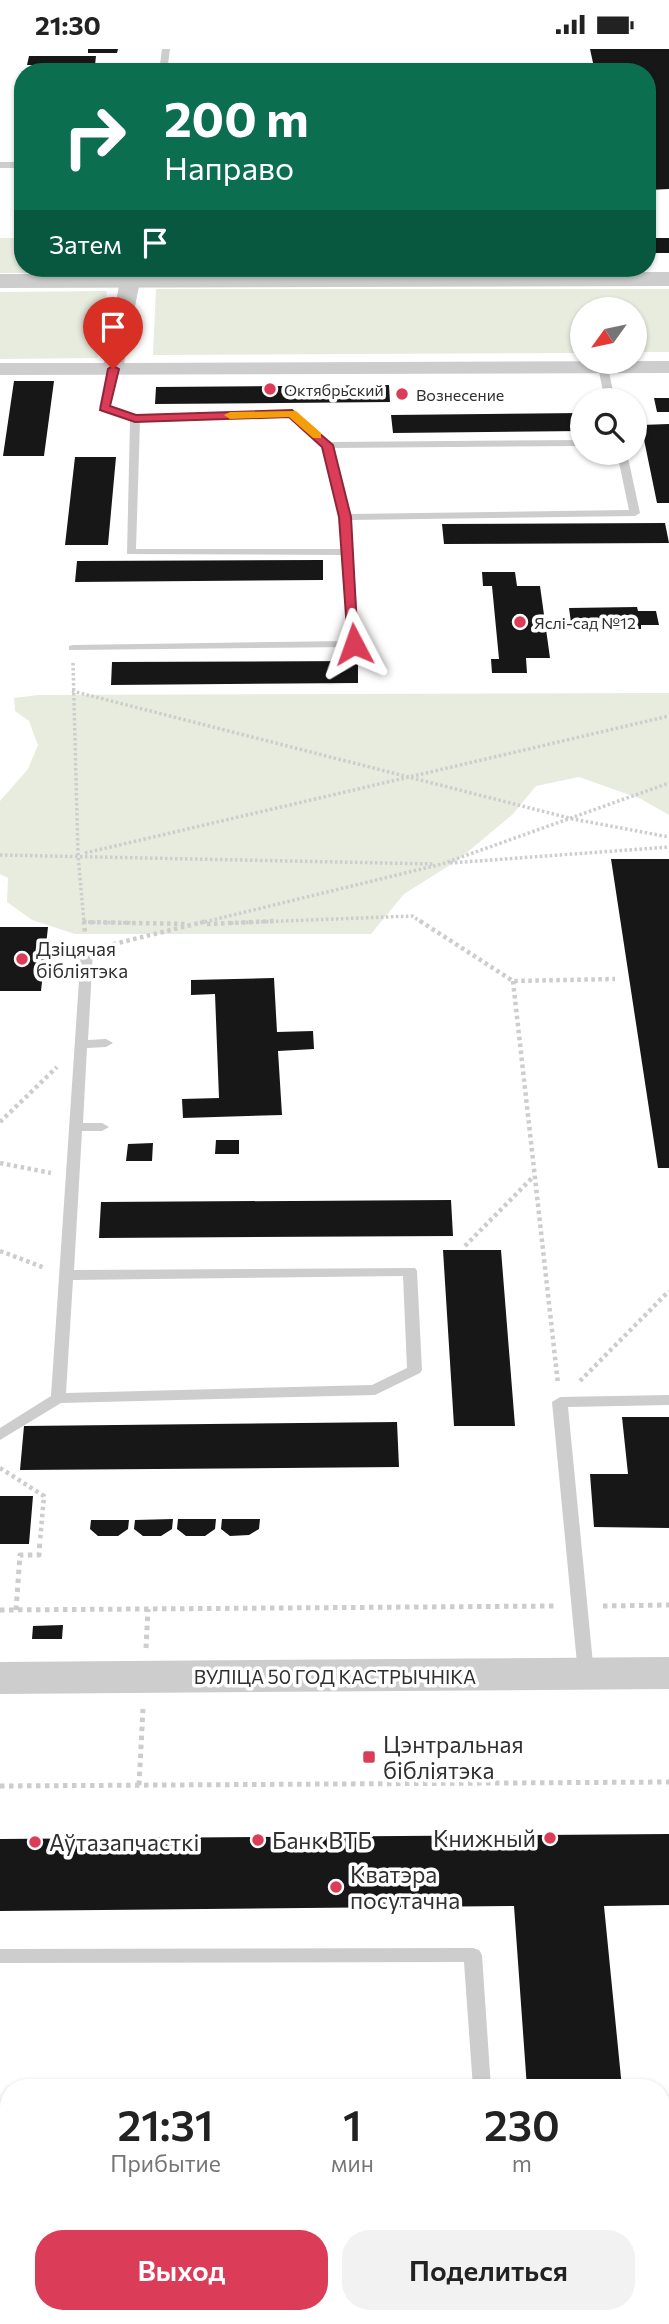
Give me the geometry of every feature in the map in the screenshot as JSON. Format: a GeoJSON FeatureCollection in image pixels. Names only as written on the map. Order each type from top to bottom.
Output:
{"type":"FeatureCollection","features":[{"type":"Feature","properties":{"kind":"street"},"geometry":{"type":"LineString","coordinates":[[0,281],[669,279]]}},
{"type":"Feature","properties":{"kind":"street"},"geometry":{"type":"LineString","coordinates":[[113,369],[130,281]]}},
{"type":"Feature","properties":{"kind":"street"},"geometry":{"type":"LineString","coordinates":[[0,369],[570,367]]}},
{"type":"Feature","properties":{"kind":"street"},"geometry":{"type":"LineString","coordinates":[[648,367],[669,367]]}},
{"type":"Feature","properties":{"kind":"street","name":"ВУЛІЦА 50 ГОД КАСТРЫЧНІКА"},"geometry":{"type":"LineString","coordinates":[[0,1678],[669,1674]]}},
{"type":"Feature","properties":{"kind":"lane"},"geometry":{"type":"LineString","coordinates":[[73,647],[354,644],[345,517],[328,445],[292,413],[135,419],[104,407],[113,369]]}},
{"type":"Feature","properties":{"kind":"lane"},"geometry":{"type":"LineString","coordinates":[[135,419],[131,552],[347,552]]}},
{"type":"Feature","properties":{"kind":"lane"},"geometry":{"type":"LineString","coordinates":[[328,445],[570,443]]}},
{"type":"Feature","properties":{"kind":"lane"},"geometry":{"type":"LineString","coordinates":[[345,517],[635,513],[625,465]]}},
{"type":"Feature","properties":{"kind":"lane"},"geometry":{"type":"LineString","coordinates":[[58,1398],[87,951]]}},
{"type":"Feature","properties":{"kind":"lane"},"geometry":{"type":"LineString","coordinates":[[81,1044],[106,1044]]}},
{"type":"Feature","properties":{"kind":"lane"},"geometry":{"type":"LineString","coordinates":[[75,1128],[102,1127]]}},
{"type":"Feature","properties":{"kind":"lane"},"geometry":{"type":"LineString","coordinates":[[0,1435],[58,1398],[375,1390],[415,1370],[410,1271],[65,1275]]}},
{"type":"Feature","properties":{"kind":"lane"},"geometry":{"type":"LineString","coordinates":[[586,1674],[560,1402],[669,1400]]}},
{"type":"Feature","properties":{"kind":"lane"},"geometry":{"type":"LineString","coordinates":[[0,1956],[473,1955],[481,2079]]}},
{"type":"Feature","properties":{"kind":"path"},"geometry":{"type":"LineString","coordinates":[[73,647],[78,855],[87,951],[442,864],[669,783]]}},
{"type":"Feature","properties":{"kind":"path"},"geometry":{"type":"LineString","coordinates":[[72,691],[573,819],[669,837]]}},
{"type":"Feature","properties":{"kind":"path"},"geometry":{"type":"LineString","coordinates":[[78,855],[669,716]]}},
{"type":"Feature","properties":{"kind":"path"},"geometry":{"type":"LineString","coordinates":[[0,855],[442,864],[669,848]]}},
{"type":"Feature","properties":{"kind":"path"},"geometry":{"type":"LineString","coordinates":[[83,922],[196,924],[411,916],[513,981],[615,979]]}},
{"type":"Feature","properties":{"kind":"path"},"geometry":{"type":"LineString","coordinates":[[513,981],[560,1402]]}},
{"type":"Feature","properties":{"kind":"path"},"geometry":{"type":"LineString","coordinates":[[0,1122],[81,1044]]}},
{"type":"Feature","properties":{"kind":"path"},"geometry":{"type":"LineString","coordinates":[[0,1163],[72,1177]]}},
{"type":"Feature","properties":{"kind":"path"},"geometry":{"type":"LineString","coordinates":[[466,1246],[535,1175]]}},
{"type":"Feature","properties":{"kind":"path"},"geometry":{"type":"LineString","coordinates":[[0,1251],[65,1275]]}},
{"type":"Feature","properties":{"kind":"path"},"geometry":{"type":"LineString","coordinates":[[560,1402],[669,1291]]}},
{"type":"Feature","properties":{"kind":"path"},"geometry":{"type":"LineString","coordinates":[[0,1468],[44,1496],[39,1555],[20,1555],[16,1610]]}},
{"type":"Feature","properties":{"kind":"path"},"geometry":{"type":"LineString","coordinates":[[0,1610],[669,1605]]}},
{"type":"Feature","properties":{"kind":"path"},"geometry":{"type":"LineString","coordinates":[[0,1786],[669,1782]]}},
{"type":"Feature","properties":{"kind":"shaded area"},"geometry":{"type":"Polygon","coordinates":[[[0,238],[14,238],[14,273],[0,273],[0,238]]]}},
{"type":"Feature","properties":{"kind":"shaded area"},"geometry":{"type":"Polygon","coordinates":[[[156,289],[669,289],[669,352],[648,352],[648,297],[570,297],[570,353],[153,355],[156,289]]]}},
{"type":"Feature","properties":{"kind":"shaded area"},"geometry":{"type":"Polygon","coordinates":[[[107,291],[98,358],[0,359],[0,292],[107,291]]]}},
{"type":"Feature","properties":{"kind":"shaded area"},"geometry":{"type":"Polygon","coordinates":[[[669,693],[669,815],[641,799],[579,777],[536,786],[513,814],[458,860],[404,894],[371,934],[75,934],[32,920],[7,902],[8,878],[0,874],[0,801],[28,769],[38,745],[29,721],[15,711],[14,698],[38,695],[669,693]]]}},
{"type":"Feature","properties":{"kind":"building"},"geometry":{"type":"Polygon","coordinates":[[[88,49],[118,49],[117,53],[88,53],[88,49]]]}},
{"type":"Feature","properties":{"kind":"building"},"geometry":{"type":"Polygon","coordinates":[[[590,49],[669,49],[669,189],[656,190],[656,63],[593,63],[590,49]]]}},
{"type":"Feature","properties":{"kind":"building"},"geometry":{"type":"Polygon","coordinates":[[[29,56],[96,56],[95,63],[27,63],[29,56]]]}},
{"type":"Feature","properties":{"kind":"building"},"geometry":{"type":"Polygon","coordinates":[[[656,238],[669,238],[669,253],[656,253],[656,238]]]}},
{"type":"Feature","properties":{"kind":"building"},"geometry":{"type":"Polygon","coordinates":[[[14,381],[54,381],[44,456],[3,456],[14,381]]]}},
{"type":"Feature","properties":{"kind":"building"},"geometry":{"type":"Polygon","coordinates":[[[389,385],[390,402],[155,404],[156,387],[389,385]]]}},
{"type":"Feature","properties":{"kind":"building"},"geometry":{"type":"Polygon","coordinates":[[[654,398],[669,398],[669,412],[657,412],[654,398]]]}},
{"type":"Feature","properties":{"kind":"building"},"geometry":{"type":"Polygon","coordinates":[[[570,413],[570,431],[393,433],[391,415],[570,413]]]}},
{"type":"Feature","properties":{"kind":"building"},"geometry":{"type":"Polygon","coordinates":[[[669,424],[669,503],[657,503],[647,454],[647,425],[669,424]]]}},
{"type":"Feature","properties":{"kind":"building"},"geometry":{"type":"Polygon","coordinates":[[[75,457],[116,457],[108,545],[65,545],[75,457]]]}},
{"type":"Feature","properties":{"kind":"building"},"geometry":{"type":"Polygon","coordinates":[[[665,523],[669,543],[444,544],[442,524],[665,523]]]}},
{"type":"Feature","properties":{"kind":"building"},"geometry":{"type":"Polygon","coordinates":[[[323,560],[323,580],[75,582],[77,561],[323,560]]]}},
{"type":"Feature","properties":{"kind":"building","name":"Яслі-сад №12"},"geometry":{"type":"Polygon","coordinates":[[[482,572],[515,572],[517,586],[540,586],[550,658],[526,658],[527,673],[492,673],[491,659],[499,659],[492,586],[483,586],[482,572]]]}},
{"type":"Feature","properties":{"kind":"building"},"geometry":{"type":"Polygon","coordinates":[[[637,607],[638,611],[656,611],[659,625],[641,625],[641,629],[572,630],[569,608],[637,607]]]}},
{"type":"Feature","properties":{"kind":"building"},"geometry":{"type":"Polygon","coordinates":[[[358,661],[358,683],[111,685],[112,662],[358,661]]]}},
{"type":"Feature","properties":{"kind":"building"},"geometry":{"type":"Polygon","coordinates":[[[611,859],[669,859],[669,1168],[658,1168],[611,859]]]}},
{"type":"Feature","properties":{"kind":"building","name":"Дзіцячая бібліятэка"},"geometry":{"type":"Polygon","coordinates":[[[0,927],[48,927],[41,991],[0,991],[0,927]]]}},
{"type":"Feature","properties":{"kind":"building"},"geometry":{"type":"Polygon","coordinates":[[[274,978],[277,1032],[313,1031],[314,1049],[278,1051],[282,1115],[183,1118],[182,1099],[219,1098],[215,994],[191,995],[191,980],[274,978]]]}},
{"type":"Feature","properties":{"kind":"building"},"geometry":{"type":"Polygon","coordinates":[[[216,1140],[239,1140],[239,1154],[215,1154],[216,1140]]]}},
{"type":"Feature","properties":{"kind":"building"},"geometry":{"type":"Polygon","coordinates":[[[153,1143],[152,1161],[126,1161],[128,1144],[153,1143]]]}},
{"type":"Feature","properties":{"kind":"building"},"geometry":{"type":"Polygon","coordinates":[[[451,1200],[453,1236],[99,1238],[101,1202],[451,1200]]]}},
{"type":"Feature","properties":{"kind":"building"},"geometry":{"type":"Polygon","coordinates":[[[443,1250],[501,1250],[515,1426],[454,1426],[443,1250]]]}},
{"type":"Feature","properties":{"kind":"building"},"geometry":{"type":"Polygon","coordinates":[[[622,1417],[669,1417],[669,1528],[594,1527],[590,1474],[628,1474],[622,1417]]]}},
{"type":"Feature","properties":{"kind":"building"},"geometry":{"type":"Polygon","coordinates":[[[397,1422],[399,1467],[20,1470],[24,1426],[397,1422]]]}},
{"type":"Feature","properties":{"kind":"building"},"geometry":{"type":"Polygon","coordinates":[[[0,1496],[33,1496],[29,1544],[0,1544],[0,1496]]]}},
{"type":"Feature","properties":{"kind":"building"},"geometry":{"type":"Polygon","coordinates":[[[173,1519],[172,1529],[161,1536],[143,1536],[134,1529],[135,1520],[173,1519]]]}},
{"type":"Feature","properties":{"kind":"building"},"geometry":{"type":"Polygon","coordinates":[[[178,1519],[216,1519],[215,1529],[205,1536],[186,1536],[177,1529],[178,1519]]]}},
{"type":"Feature","properties":{"kind":"building"},"geometry":{"type":"Polygon","coordinates":[[[222,1519],[260,1519],[259,1529],[249,1535],[230,1536],[221,1529],[222,1519]]]}},
{"type":"Feature","properties":{"kind":"building"},"geometry":{"type":"Polygon","coordinates":[[[91,1520],[129,1520],[128,1529],[118,1536],[98,1536],[90,1529],[91,1520]]]}},
{"type":"Feature","properties":{"kind":"building"},"geometry":{"type":"Polygon","coordinates":[[[63,1625],[62,1639],[32,1639],[33,1626],[63,1625]]]}},
{"type":"Feature","properties":{"kind":"building"},"geometry":{"type":"Polygon","coordinates":[[[669,1834],[669,1905],[604,1906],[621,2079],[526,2079],[514,1906],[0,1911],[0,1839],[669,1834]]]}},
{"type":"Feature","properties":{"kind":"slow traffic"},"geometry":{"type":"LineString","coordinates":[[230,415],[292,413],[317,436]]}},
{"type":"Feature","properties":{"kind":"place","name":"Октябрьский"},"geometry":{"type":"Point","coordinates":[270,389]}},
{"type":"Feature","properties":{"kind":"place","name":"Вознесение"},"geometry":{"type":"Point","coordinates":[402,394]}},
{"type":"Feature","properties":{"kind":"place","name":"Яслі-сад №12"},"geometry":{"type":"Point","coordinates":[520,622]}},
{"type":"Feature","properties":{"kind":"place","name":"Дзіцячая бібліятэка"},"geometry":{"type":"Point","coordinates":[22,959]}},
{"type":"Feature","properties":{"kind":"place","name":"Цэнтральная бібліятэка"},"geometry":{"type":"Point","coordinates":[369,1757]}},
{"type":"Feature","properties":{"kind":"place","name":"Книжный"},"geometry":{"type":"Point","coordinates":[550,1838]}},
{"type":"Feature","properties":{"kind":"place","name":"Банк ВТБ"},"geometry":{"type":"Point","coordinates":[258,1840]}},
{"type":"Feature","properties":{"kind":"place","name":"Аўтазапчасткі"},"geometry":{"type":"Point","coordinates":[35,1842]}},
{"type":"Feature","properties":{"kind":"place","name":"Кватэра посутачна"},"geometry":{"type":"Point","coordinates":[336,1887]}},
{"type":"Feature","properties":{"kind":"route"},"geometry":{"type":"LineString","coordinates":[[113,369],[104,407],[135,419],[292,413],[328,445],[345,517],[354,644]]}}]}
